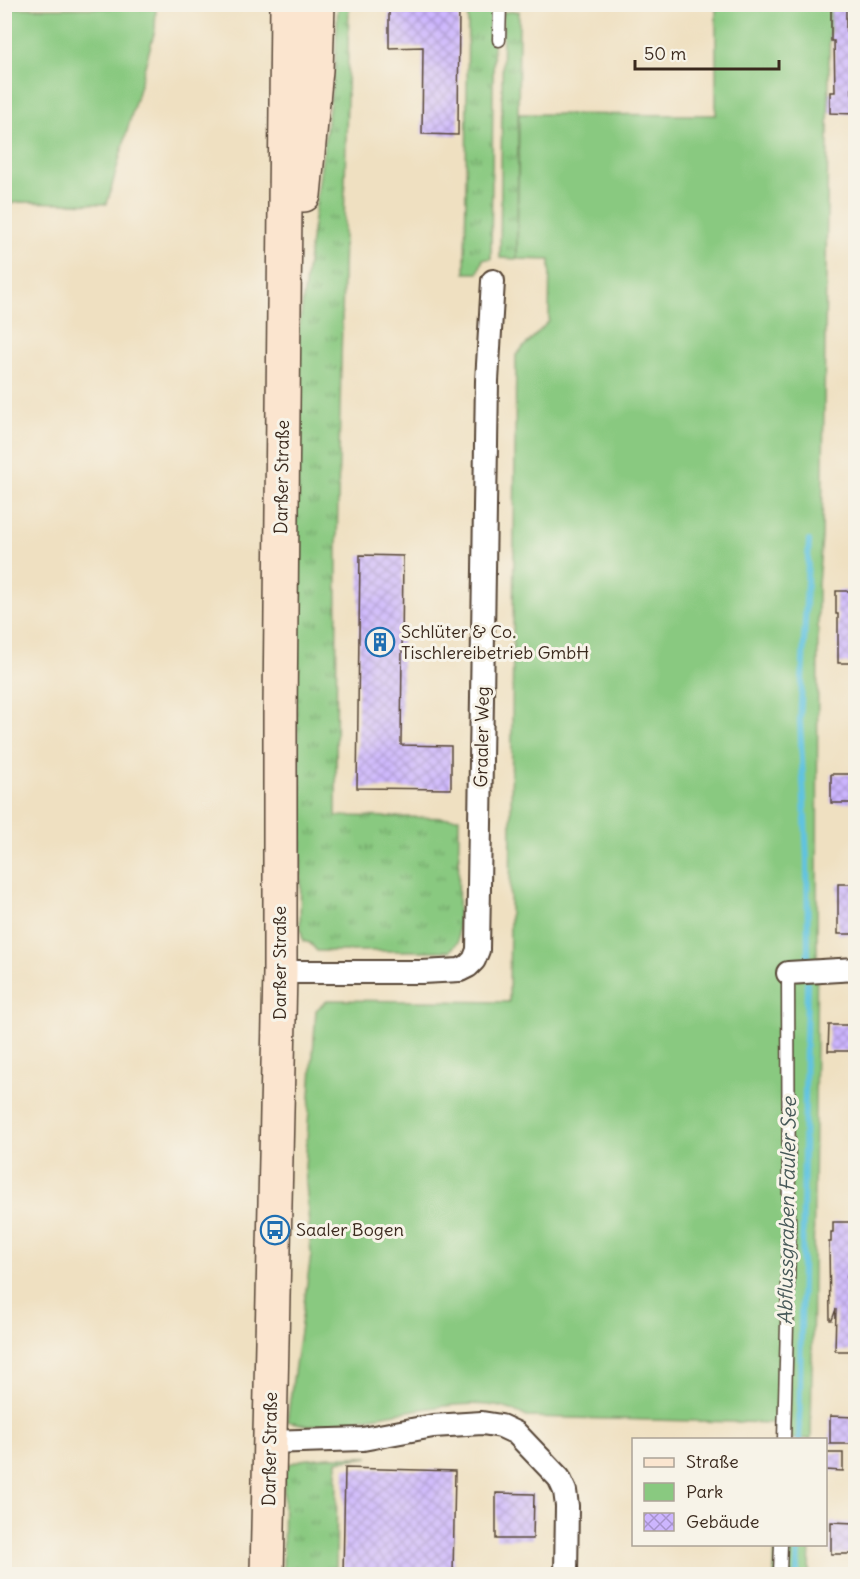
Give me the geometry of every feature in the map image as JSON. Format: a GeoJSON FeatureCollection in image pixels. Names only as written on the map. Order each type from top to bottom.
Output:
{"type":"FeatureCollection","features":[{"type":"Feature","properties":{"kind":"main road","name":"Darßer Straße"},"geometry":{"type":"LineString","coordinates":[[267,1575],[280,972],[280,712],[287,4]]}},
{"type":"Feature","properties":{"kind":"main road","name":"Darßer Straße"},"geometry":{"type":"LineString","coordinates":[[283,351],[308,169],[316,70],[318,4]]}},
{"type":"Feature","properties":{"kind":"street","name":"Graaler Weg"},"geometry":{"type":"LineString","coordinates":[[280,972],[460,970],[474,960],[478,950],[487,381],[493,281]]}},
{"type":"Feature","properties":{"kind":"street"},"geometry":{"type":"LineString","coordinates":[[788,973],[855,969]]}},
{"type":"Feature","properties":{"kind":"street"},"geometry":{"type":"LineString","coordinates":[[269,1442],[363,1439],[433,1426],[482,1423],[501,1426],[516,1432],[559,1478],[565,1491],[567,1506],[566,1575]]}},
{"type":"Feature","properties":{"kind":"lane"},"geometry":{"type":"LineString","coordinates":[[499,40],[500,4]]}},
{"type":"Feature","properties":{"kind":"lane"},"geometry":{"type":"LineString","coordinates":[[784,1438],[789,1247],[788,973]]}},
{"type":"Feature","properties":{"kind":"lane"},"geometry":{"type":"LineString","coordinates":[[780,1575],[781,1546]]}},
{"type":"Feature","properties":{"kind":"green space"},"geometry":{"type":"Polygon","coordinates":[[[349,4],[337,545],[336,816],[459,818],[458,942],[450,951],[317,951],[310,943],[303,941],[300,925],[302,813],[294,664],[299,328],[335,65],[338,5],[349,4]]]}},
{"type":"Feature","properties":{"kind":"green space"},"geometry":{"type":"Polygon","coordinates":[[[468,5],[494,5],[491,259],[483,259],[478,273],[465,273],[468,5]]]}},
{"type":"Feature","properties":{"kind":"green space"},"geometry":{"type":"Polygon","coordinates":[[[716,5],[830,5],[822,537],[818,583],[817,950],[811,1438],[777,1438],[777,1423],[527,1417],[512,1410],[480,1404],[446,1406],[309,1426],[287,1421],[311,1255],[305,1167],[316,1010],[328,1000],[509,1002],[516,355],[549,321],[550,260],[517,259],[519,114],[716,115],[716,5]]]}},
{"type":"Feature","properties":{"kind":"green space"},"geometry":{"type":"Polygon","coordinates":[[[5,8],[156,8],[155,30],[107,204],[19,202],[5,205],[5,8]]]}},
{"type":"Feature","properties":{"kind":"green space"},"geometry":{"type":"Polygon","coordinates":[[[519,11],[517,259],[500,258],[503,12],[519,11]]]}},
{"type":"Feature","properties":{"kind":"green space"},"geometry":{"type":"Polygon","coordinates":[[[328,1457],[369,1457],[337,1461],[336,1574],[283,1574],[284,1466],[301,1460],[328,1457]]]}},
{"type":"Feature","properties":{"kind":"green space"},"geometry":{"type":"Polygon","coordinates":[[[775,1546],[810,1546],[809,1574],[774,1574],[775,1546]]]}},
{"type":"Feature","properties":{"kind":"building"},"geometry":{"type":"Polygon","coordinates":[[[389,4],[459,4],[458,135],[422,134],[423,47],[389,48],[389,4]]]}},
{"type":"Feature","properties":{"kind":"building"},"geometry":{"type":"Polygon","coordinates":[[[831,4],[846,4],[846,31],[851,31],[852,93],[855,93],[855,114],[830,113],[830,92],[835,92],[831,4]]]}},
{"type":"Feature","properties":{"kind":"building","name":"Schlüter & Co. Tischlereibetrieb GmbH"},"geometry":{"type":"Polygon","coordinates":[[[360,555],[403,556],[401,745],[451,746],[451,789],[357,788],[360,555]]]}},
{"type":"Feature","properties":{"kind":"building"},"geometry":{"type":"Polygon","coordinates":[[[836,591],[855,591],[855,663],[838,663],[836,591]]]}},
{"type":"Feature","properties":{"kind":"building"},"geometry":{"type":"Polygon","coordinates":[[[831,774],[852,774],[851,803],[831,803],[831,774]]]}},
{"type":"Feature","properties":{"kind":"building"},"geometry":{"type":"Polygon","coordinates":[[[838,884],[855,884],[855,934],[838,934],[838,884]]]}},
{"type":"Feature","properties":{"kind":"building"},"geometry":{"type":"Polygon","coordinates":[[[829,1025],[853,1025],[853,1051],[828,1051],[829,1025]]]}},
{"type":"Feature","properties":{"kind":"building"},"geometry":{"type":"Polygon","coordinates":[[[833,1222],[855,1222],[855,1255],[847,1277],[855,1277],[855,1351],[835,1351],[836,1309],[830,1320],[829,1242],[831,1242],[831,1232],[833,1232],[833,1222]]]}},
{"type":"Feature","properties":{"kind":"building"},"geometry":{"type":"Polygon","coordinates":[[[830,1416],[855,1417],[855,1444],[830,1444],[830,1416]]]}},
{"type":"Feature","properties":{"kind":"building"},"geometry":{"type":"Polygon","coordinates":[[[827,1453],[843,1453],[843,1471],[827,1470],[827,1453]]]}},
{"type":"Feature","properties":{"kind":"building"},"geometry":{"type":"Polygon","coordinates":[[[345,1468],[455,1471],[453,1575],[343,1575],[345,1468]]]}},
{"type":"Feature","properties":{"kind":"building"},"geometry":{"type":"Polygon","coordinates":[[[496,1493],[534,1494],[533,1539],[496,1539],[496,1493]]]}},
{"type":"Feature","properties":{"kind":"building"},"geometry":{"type":"Polygon","coordinates":[[[831,1522],[855,1523],[855,1554],[831,1554],[831,1522]]]}},
{"type":"Feature","properties":{"kind":"waterway"},"geometry":{"type":"LineString","coordinates":[[808,957],[807,859],[800,721],[809,541]]}},
{"type":"Feature","properties":{"kind":"waterway","name":"Abflussgraben Fauler See"},"geometry":{"type":"LineString","coordinates":[[799,1438],[807,983]]}},
{"type":"Feature","properties":{"kind":"waterway","name":"Abflussgraben Fauler See"},"geometry":{"type":"LineString","coordinates":[[797,1574],[798,1546]]}},
{"type":"Feature","properties":{"kind":"place","name":"Schlüter & Co. Tischlereibetrieb GmbH"},"geometry":{"type":"Point","coordinates":[380,642]}},
{"type":"Feature","properties":{"kind":"place","name":"Saaler Bogen"},"geometry":{"type":"Point","coordinates":[275,1230]}}]}
